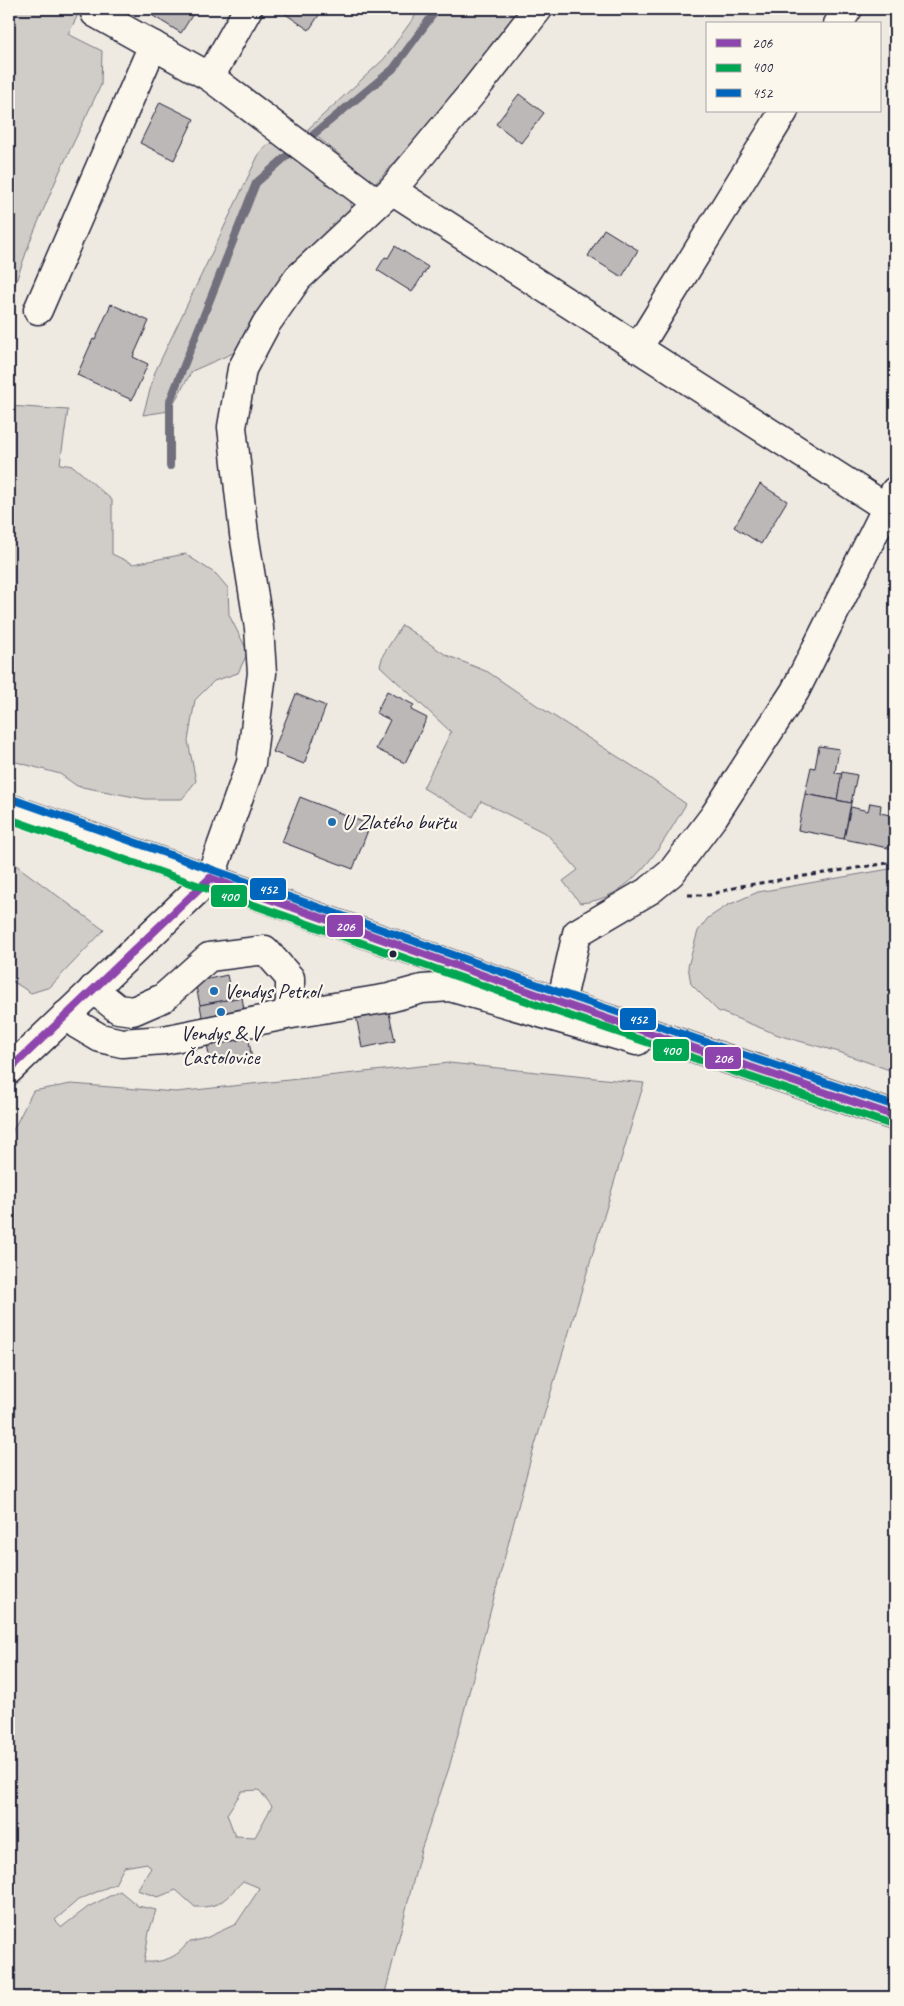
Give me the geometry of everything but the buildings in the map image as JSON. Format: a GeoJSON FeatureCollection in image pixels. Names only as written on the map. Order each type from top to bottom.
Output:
{"type":"FeatureCollection","features":[{"type":"Feature","properties":{"kind":"street"},"geometry":{"type":"LineString","coordinates":[[210,78],[248,9]]}},
{"type":"Feature","properties":{"kind":"street"},"geometry":{"type":"LineString","coordinates":[[9,1070],[210,878],[250,764],[262,673],[259,628],[244,534],[232,428],[242,369],[266,324],[298,278],[384,197],[473,92],[538,9]]}},
{"type":"Feature","properties":{"kind":"street"},"geometry":{"type":"LineString","coordinates":[[839,22],[848,9]]}},
{"type":"Feature","properties":{"kind":"street"},"geometry":{"type":"LineString","coordinates":[[96,13],[210,78],[384,197],[891,500],[794,691],[714,816],[671,873],[650,890],[577,933],[561,1004]]}},
{"type":"Feature","properties":{"kind":"street"},"geometry":{"type":"LineString","coordinates":[[38,310],[152,45]]}},
{"type":"Feature","properties":{"kind":"street"},"geometry":{"type":"LineString","coordinates":[[638,348],[783,112]]}},
{"type":"Feature","properties":{"kind":"street"},"geometry":{"type":"LineString","coordinates":[[9,808],[561,1004],[895,1116]]}},
{"type":"Feature","properties":{"kind":"street"},"geometry":{"type":"LineString","coordinates":[[93,989],[118,1009],[133,1011],[162,998],[209,957],[266,950],[290,978],[290,1002],[286,1015]]}},
{"type":"Feature","properties":{"kind":"street"},"geometry":{"type":"LineString","coordinates":[[66,1015],[78,1025],[100,1038],[122,1043],[164,1040],[286,1015],[389,998],[422,989],[450,987],[493,1001],[859,1104]]}},
{"type":"Feature","properties":{"kind":"path"},"geometry":{"type":"LineString","coordinates":[[650,890],[676,894],[709,895],[741,886],[895,862]]}},
{"type":"Feature","properties":{"kind":"shaded area"},"geometry":{"type":"Polygon","coordinates":[[[9,9],[81,9],[68,34],[102,51],[101,85],[59,173],[31,239],[9,301],[9,9]]]}},
{"type":"Feature","properties":{"kind":"shaded area"},"geometry":{"type":"Polygon","coordinates":[[[420,9],[520,9],[422,132],[375,184],[308,129],[384,59],[420,9]]]}},
{"type":"Feature","properties":{"kind":"shaded area"},"geometry":{"type":"Polygon","coordinates":[[[281,139],[349,191],[352,210],[277,286],[251,321],[240,350],[192,371],[169,411],[143,415],[155,372],[258,156],[266,146],[281,139]]]}},
{"type":"Feature","properties":{"kind":"shaded area"},"geometry":{"type":"Polygon","coordinates":[[[9,406],[68,410],[60,464],[73,466],[112,500],[112,554],[133,564],[185,554],[216,574],[228,588],[229,615],[248,652],[238,673],[214,681],[195,700],[188,741],[196,781],[182,799],[145,799],[77,786],[60,774],[9,760],[9,406]]]}},
{"type":"Feature","properties":{"kind":"shaded area"},"geometry":{"type":"Polygon","coordinates":[[[402,625],[446,655],[488,672],[634,767],[686,804],[656,852],[631,881],[616,892],[599,900],[580,903],[563,881],[578,870],[547,834],[481,801],[473,817],[423,788],[451,732],[380,666],[383,655],[402,625]]]}},
{"type":"Feature","properties":{"kind":"shaded area"},"geometry":{"type":"Polygon","coordinates":[[[9,860],[104,930],[50,987],[31,993],[9,979],[9,860]]]}},
{"type":"Feature","properties":{"kind":"shaded area"},"geometry":{"type":"Polygon","coordinates":[[[895,868],[895,1072],[839,1052],[781,1036],[718,1011],[691,984],[688,966],[698,931],[708,918],[728,905],[758,892],[895,868]]]}},
{"type":"Feature","properties":{"kind":"shaded area"},"geometry":{"type":"Polygon","coordinates":[[[449,1063],[644,1083],[529,1465],[449,1768],[421,1850],[384,1997],[9,1997],[9,1138],[33,1091],[71,1084],[176,1092],[449,1063]],[[259,1790],[242,1791],[227,1814],[235,1836],[255,1837],[272,1806],[259,1790]],[[147,1863],[124,1867],[115,1884],[78,1900],[55,1920],[62,1927],[88,1907],[120,1891],[138,1906],[156,1910],[149,1932],[144,1962],[157,1962],[174,1956],[187,1943],[206,1938],[236,1924],[260,1888],[243,1881],[217,1904],[195,1907],[176,1890],[158,1897],[137,1890],[151,1868],[147,1863]]]}},
{"type":"Feature","properties":{"kind":"waterway"},"geometry":{"type":"LineString","coordinates":[[314,134],[393,69],[437,9]]}},
{"type":"Feature","properties":{"kind":"waterway"},"geometry":{"type":"LineString","coordinates":[[170,466],[170,401],[256,183],[289,154]]}},
{"type":"Feature","properties":{"kind":"transit line","name":"452"},"geometry":{"type":"LineString","coordinates":[[12,799],[564,994],[895,1106]]}},
{"type":"Feature","properties":{"kind":"transit line","name":"400"},"geometry":{"type":"LineString","coordinates":[[9,819],[558,1012],[892,1125]]}},
{"type":"Feature","properties":{"kind":"transit line","name":"206"},"geometry":{"type":"LineString","coordinates":[[210,878],[561,1003],[895,1116]]}},
{"type":"Feature","properties":{"kind":"transit line","name":"206"},"geometry":{"type":"LineString","coordinates":[[9,1070],[210,878]]}},
{"type":"Feature","properties":{"kind":"place","name":"U Zlatého buřtu"},"geometry":{"type":"Point","coordinates":[332,822]}},
{"type":"Feature","properties":{"kind":"place","name":"Vendys Petrol"},"geometry":{"type":"Point","coordinates":[214,991]}},
{"type":"Feature","properties":{"kind":"place","name":"Vendys & V Častolovice"},"geometry":{"type":"Point","coordinates":[221,1012]}}]}
